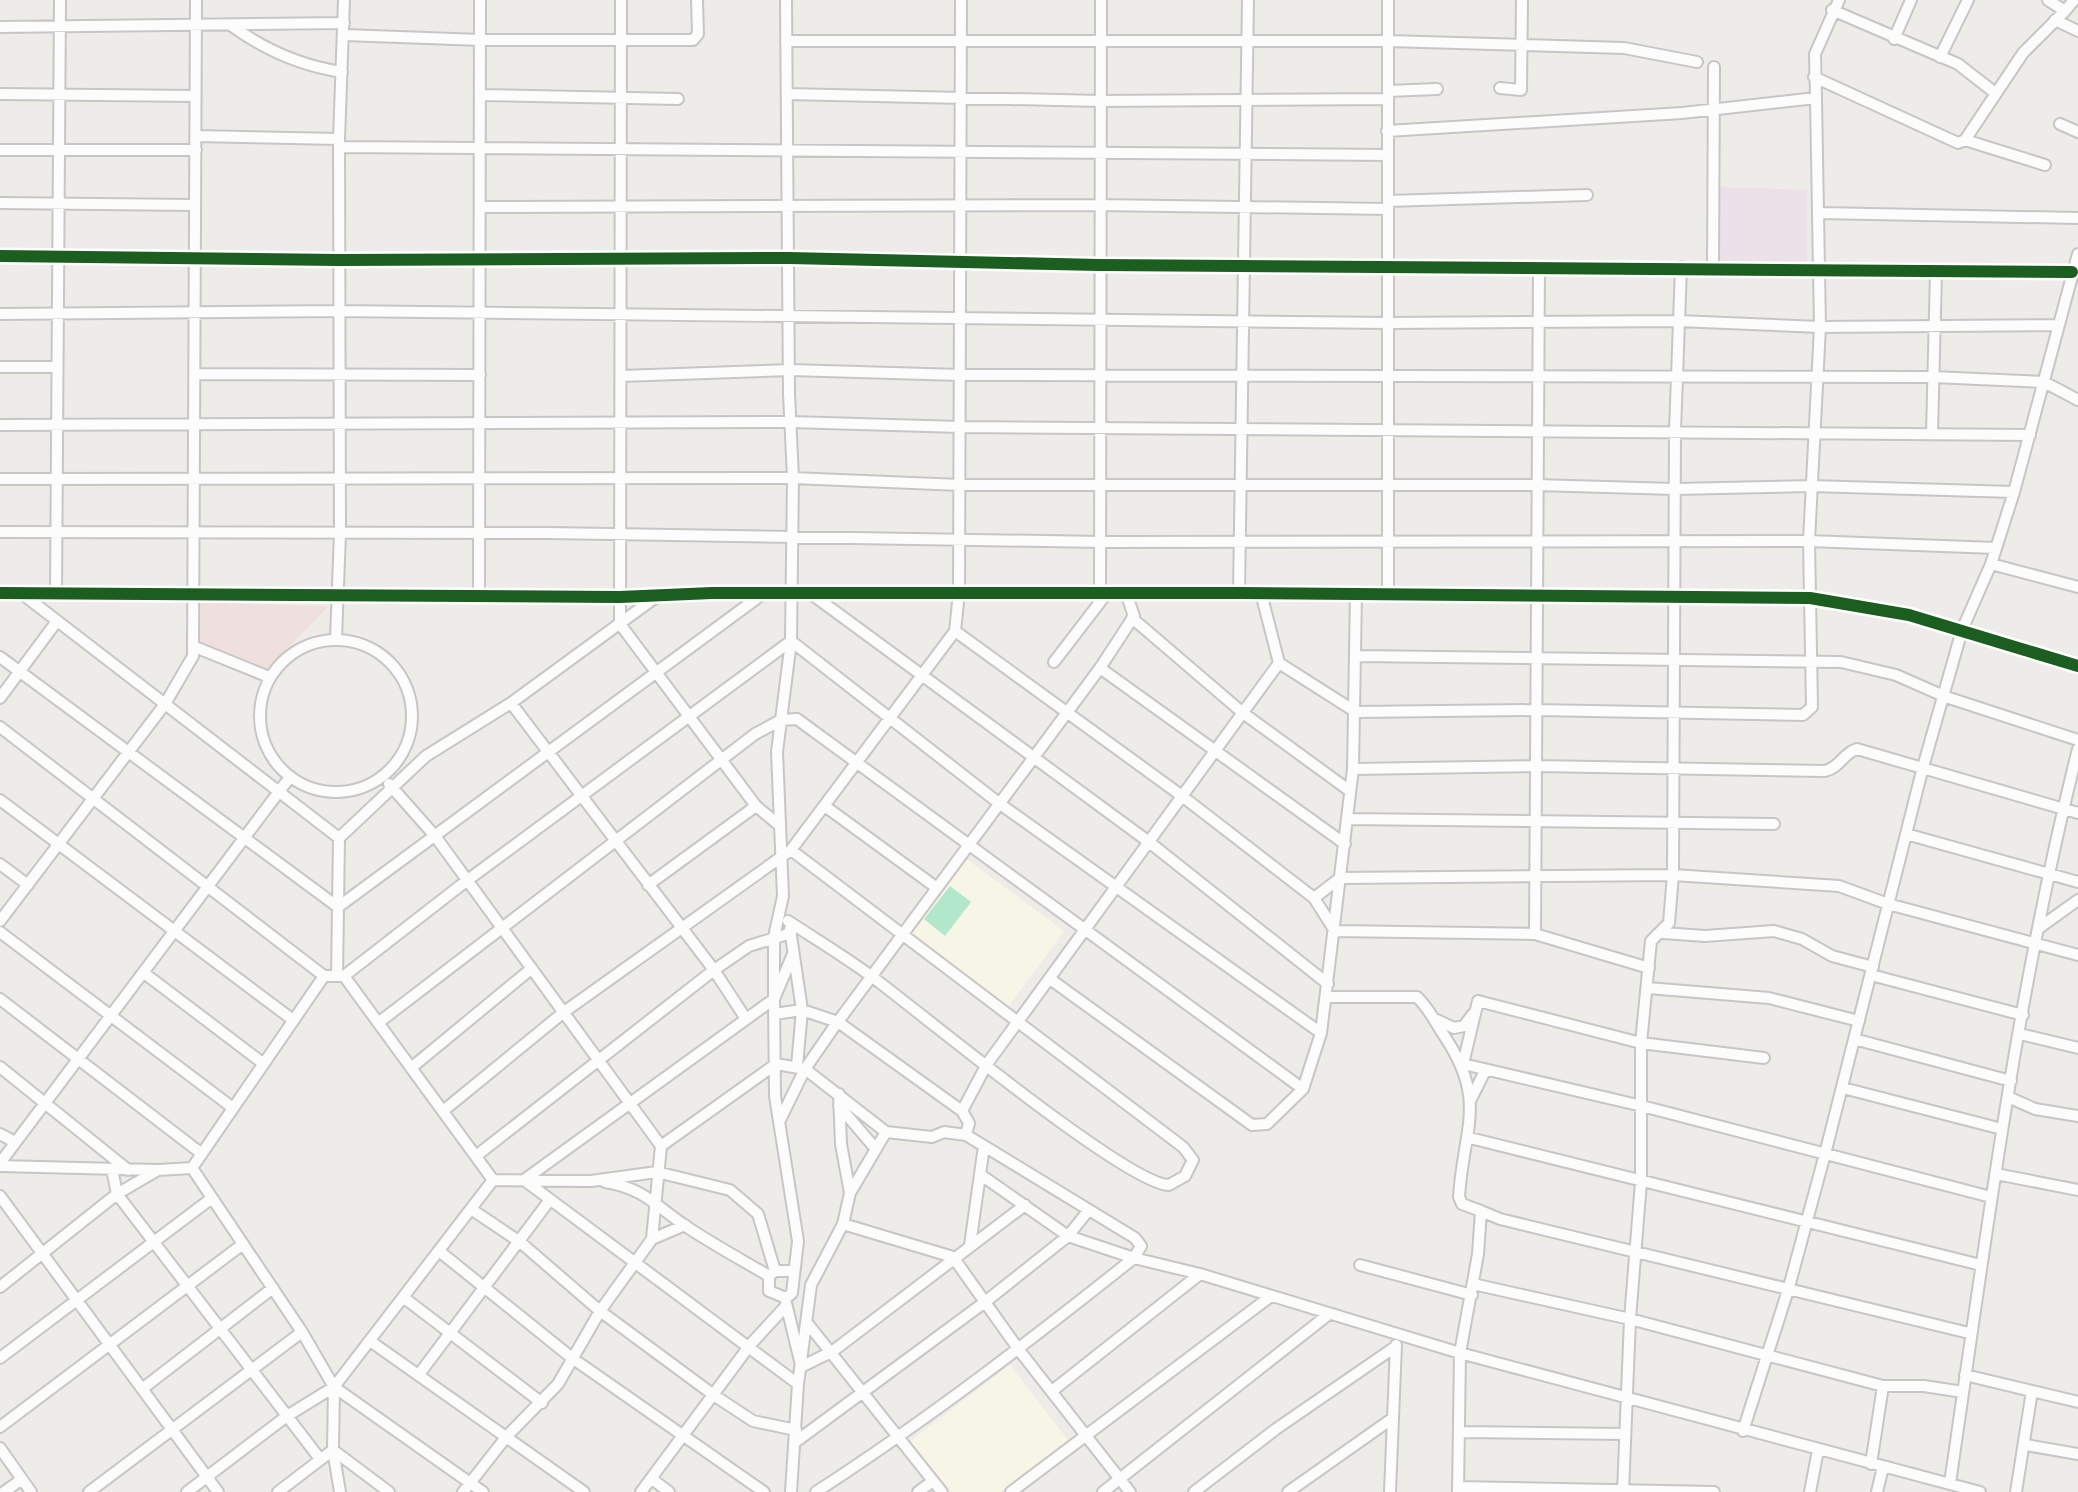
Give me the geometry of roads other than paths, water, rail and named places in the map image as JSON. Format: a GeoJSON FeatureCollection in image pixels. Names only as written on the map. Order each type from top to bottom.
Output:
{"type":"FeatureCollection","features":[{"type":"Feature","properties":{"kind":"street"},"geometry":{"type":"LineString","coordinates":[[56,593],[60,0]]}},
{"type":"Feature","properties":{"kind":"street"},"geometry":{"type":"LineString","coordinates":[[0,921],[165,704],[188,669],[195,647],[196,0]]}},
{"type":"Feature","properties":{"kind":"street"},"geometry":{"type":"LineString","coordinates":[[336,639],[340,533],[337,311],[339,143],[344,0]]}},
{"type":"Feature","properties":{"kind":"street"},"geometry":{"type":"LineString","coordinates":[[479,595],[482,534],[480,0]]}},
{"type":"Feature","properties":{"kind":"street"},"geometry":{"type":"LineString","coordinates":[[621,0],[620,624],[756,806],[779,825]]}},
{"type":"Feature","properties":{"kind":"street"},"geometry":{"type":"LineString","coordinates":[[344,35],[481,40],[693,40],[698,34],[697,0]]}},
{"type":"Feature","properties":{"kind":"street"},"geometry":{"type":"LineString","coordinates":[[786,0],[793,478],[791,641],[777,752],[779,856],[802,1010],[801,1068]]}},
{"type":"Feature","properties":{"kind":"street"},"geometry":{"type":"LineString","coordinates":[[443,1111],[564,1012],[791,850],[955,631],[959,593],[963,152],[961,0]]}},
{"type":"Feature","properties":{"kind":"street"},"geometry":{"type":"LineString","coordinates":[[1054,662],[1104,593],[1098,205],[1101,0]]}},
{"type":"Feature","properties":{"kind":"street"},"geometry":{"type":"LineString","coordinates":[[1239,593],[1248,0]]}},
{"type":"Feature","properties":{"kind":"street"},"geometry":{"type":"LineString","coordinates":[[1388,0],[1388,595]]}},
{"type":"Feature","properties":{"kind":"street"},"geometry":{"type":"LineString","coordinates":[[1500,88],[1521,90],[1522,0]]}},
{"type":"Feature","properties":{"kind":"street"},"geometry":{"type":"LineString","coordinates":[[1894,39],[1911,0]]}},
{"type":"Feature","properties":{"kind":"street"},"geometry":{"type":"LineString","coordinates":[[1940,57],[1968,0]]}},
{"type":"Feature","properties":{"kind":"street"},"geometry":{"type":"LineString","coordinates":[[2048,0],[2065,11]]}},
{"type":"Feature","properties":{"kind":"street"},"geometry":{"type":"LineString","coordinates":[[1965,140],[1994,92],[2023,53],[2074,0]]}},
{"type":"Feature","properties":{"kind":"street"},"geometry":{"type":"LineString","coordinates":[[1261,593],[1279,663],[1356,712],[1536,710],[1803,715],[1812,707],[1809,541],[1820,327],[1815,54],[1836,5],[1894,39],[1968,69],[1994,92]]}},
{"type":"Feature","properties":{"kind":"street"},"geometry":{"type":"LineString","coordinates":[[2055,20],[2078,31]]}},
{"type":"Feature","properties":{"kind":"street"},"geometry":{"type":"LineString","coordinates":[[0,27],[344,23]]}},
{"type":"Feature","properties":{"kind":"street"},"geometry":{"type":"LineString","coordinates":[[232,26],[289,58],[342,72]]}},
{"type":"Feature","properties":{"kind":"street"},"geometry":{"type":"LineString","coordinates":[[786,41],[1388,41],[1624,48],[1697,62]]}},
{"type":"Feature","properties":{"kind":"street"},"geometry":{"type":"LineString","coordinates":[[1713,268],[1714,67]]}},
{"type":"Feature","properties":{"kind":"street"},"geometry":{"type":"LineString","coordinates":[[1814,77],[1951,140],[1965,140],[2045,165]]}},
{"type":"Feature","properties":{"kind":"street"},"geometry":{"type":"LineString","coordinates":[[787,94],[1101,101],[1388,95],[1437,89]]}},
{"type":"Feature","properties":{"kind":"street"},"geometry":{"type":"LineString","coordinates":[[0,94],[195,96]]}},
{"type":"Feature","properties":{"kind":"street"},"geometry":{"type":"LineString","coordinates":[[480,95],[678,99]]}},
{"type":"Feature","properties":{"kind":"street"},"geometry":{"type":"LineString","coordinates":[[1387,131],[1682,113],[1713,107],[1816,98]]}},
{"type":"Feature","properties":{"kind":"street"},"geometry":{"type":"LineString","coordinates":[[2060,124],[2078,132]]}},
{"type":"Feature","properties":{"kind":"street"},"geometry":{"type":"LineString","coordinates":[[196,136],[481,148],[1388,155]]}},
{"type":"Feature","properties":{"kind":"street"},"geometry":{"type":"LineString","coordinates":[[0,150],[196,150]]}},
{"type":"Feature","properties":{"kind":"street"},"geometry":{"type":"LineString","coordinates":[[482,207],[1098,205],[1246,209],[1587,195]]}},
{"type":"Feature","properties":{"kind":"street"},"geometry":{"type":"LineString","coordinates":[[0,203],[195,205]]}},
{"type":"Feature","properties":{"kind":"street"},"geometry":{"type":"LineString","coordinates":[[1820,213],[2078,218]]}},
{"type":"Feature","properties":{"kind":"street"},"geometry":{"type":"LineString","coordinates":[[1743,1431],[1789,1287],[1843,1088],[1923,767],[1946,697],[1962,630],[1991,564],[2014,492],[2059,325],[2074,287],[2072,272],[2078,254]]}},
{"type":"Feature","properties":{"kind":"street"},"geometry":{"type":"LineString","coordinates":[[0,256],[339,260],[789,258],[1099,265],[2072,272]]}},
{"type":"Feature","properties":{"kind":"street"},"geometry":{"type":"LineString","coordinates":[[1623,1490],[1630,1319],[1641,1182],[1641,1043],[1651,941],[1663,933],[1669,923],[1673,875],[1675,431],[1681,267]]}},
{"type":"Feature","properties":{"kind":"street"},"geometry":{"type":"LineString","coordinates":[[1535,934],[1539,268]]}},
{"type":"Feature","properties":{"kind":"street"},"geometry":{"type":"LineString","coordinates":[[1932,434],[1936,272]]}},
{"type":"Feature","properties":{"kind":"street"},"geometry":{"type":"LineString","coordinates":[[0,314],[337,311],[1388,323],[1679,321],[1820,327],[2059,325]]}},
{"type":"Feature","properties":{"kind":"street"},"geometry":{"type":"LineString","coordinates":[[0,367],[57,367]]}},
{"type":"Feature","properties":{"kind":"street"},"geometry":{"type":"LineString","coordinates":[[621,376],[790,370],[960,375],[1933,377],[2044,382],[2078,400]]}},
{"type":"Feature","properties":{"kind":"street"},"geometry":{"type":"LineString","coordinates":[[195,374],[480,375]]}},
{"type":"Feature","properties":{"kind":"street"},"geometry":{"type":"LineString","coordinates":[[0,425],[790,422],[960,427],[1242,426],[2030,435]]}},
{"type":"Feature","properties":{"kind":"street"},"geometry":{"type":"LineString","coordinates":[[0,479],[793,478],[960,485],[1536,485],[1675,489],[1811,486],[2014,492]]}},
{"type":"Feature","properties":{"kind":"street"},"geometry":{"type":"LineString","coordinates":[[0,532],[622,534],[1102,542],[1809,541],[1996,548]]}},
{"type":"Feature","properties":{"kind":"street"},"geometry":{"type":"LineString","coordinates":[[1991,564],[2078,587]]}},
{"type":"Feature","properties":{"kind":"street"},"geometry":{"type":"LineString","coordinates":[[0,593],[620,597],[764,593],[1261,593],[1810,598],[1909,615],[2078,666]]}},
{"type":"Feature","properties":{"kind":"street"},"geometry":{"type":"LineString","coordinates":[[21,593],[339,838]]}},
{"type":"Feature","properties":{"kind":"street"},"geometry":{"type":"LineString","coordinates":[[338,907],[764,593]]}},
{"type":"Feature","properties":{"kind":"street"},"geometry":{"type":"LineString","coordinates":[[810,593],[1035,755],[1328,984]]}},
{"type":"Feature","properties":{"kind":"street"},"geometry":{"type":"LineString","coordinates":[[779,1122],[801,1068],[1100,668],[1135,613],[1126,602],[1126,593]]}},
{"type":"Feature","properties":{"kind":"street"},"geometry":{"type":"LineString","coordinates":[[1050,979],[1252,1125],[1267,1124],[1303,1089],[1321,1033],[1348,819],[1356,712],[1356,594]]}},
{"type":"Feature","properties":{"kind":"street"},"geometry":{"type":"LineString","coordinates":[[493,1180],[340,976],[339,838],[426,756],[511,703],[657,596]]}},
{"type":"Feature","properties":{"kind":"street"},"geometry":{"type":"LineString","coordinates":[[1132,618],[1243,713],[1350,791]]}},
{"type":"Feature","properties":{"kind":"street"},"geometry":{"type":"LineString","coordinates":[[0,698],[57,621]]}},
{"type":"Feature","properties":{"kind":"street"},"geometry":{"type":"LineString","coordinates":[[955,631],[1182,796],[1314,898],[1335,931]]}},
{"type":"Feature","properties":{"kind":"street"},"geometry":{"type":"LineString","coordinates":[[336,639],[360,643],[381,653],[398,670],[409,692],[413,715],[410,739],[399,760],[382,777],[365,787],[326,792],[290,777],[273,760],[263,738],[259,715],[269,677],[291,654],[312,643],[336,639]]}},
{"type":"Feature","properties":{"kind":"street"},"geometry":{"type":"LineString","coordinates":[[0,727],[210,885],[324,976],[340,976],[791,641]]}},
{"type":"Feature","properties":{"kind":"street"},"geometry":{"type":"LineString","coordinates":[[791,641],[1000,804],[1321,1033]]}},
{"type":"Feature","properties":{"kind":"street"},"geometry":{"type":"LineString","coordinates":[[195,647],[269,677]]}},
{"type":"Feature","properties":{"kind":"street"},"geometry":{"type":"LineString","coordinates":[[1356,656],[1811,659],[1841,662],[1896,675],[1946,697],[2078,740]]}},
{"type":"Feature","properties":{"kind":"street"},"geometry":{"type":"LineString","coordinates":[[0,657],[243,840],[338,907]]}},
{"type":"Feature","properties":{"kind":"street"},"geometry":{"type":"LineString","coordinates":[[962,1111],[987,1064],[1279,663]]}},
{"type":"Feature","properties":{"kind":"street"},"geometry":{"type":"LineString","coordinates":[[1100,668],[1345,844]]}},
{"type":"Feature","properties":{"kind":"street"},"geometry":{"type":"LineString","coordinates":[[511,703],[714,970],[746,1019]]}},
{"type":"Feature","properties":{"kind":"street"},"geometry":{"type":"LineString","coordinates":[[378,1023],[499,927],[721,760],[781,720],[797,719],[1303,1089]]}},
{"type":"Feature","properties":{"kind":"street"},"geometry":{"type":"LineString","coordinates":[[1353,769],[1536,766],[1825,771],[1840,766],[1848,754],[1857,749],[2078,813]]}},
{"type":"Feature","properties":{"kind":"street"},"geometry":{"type":"LineString","coordinates":[[1950,1483],[1969,1333],[2002,1129],[2047,875],[2078,749]]}},
{"type":"Feature","properties":{"kind":"street"},"geometry":{"type":"LineString","coordinates":[[0,1164],[290,777]]}},
{"type":"Feature","properties":{"kind":"street"},"geometry":{"type":"LineString","coordinates":[[382,777],[435,836],[465,882],[661,1146]]}},
{"type":"Feature","properties":{"kind":"street"},"geometry":{"type":"LineString","coordinates":[[0,800],[293,1020]]}},
{"type":"Feature","properties":{"kind":"street"},"geometry":{"type":"LineString","coordinates":[[648,885],[756,806]]}},
{"type":"Feature","properties":{"kind":"street"},"geometry":{"type":"LineString","coordinates":[[826,807],[937,888]]}},
{"type":"Feature","properties":{"kind":"street"},"geometry":{"type":"LineString","coordinates":[[1348,819],[1774,824]]}},
{"type":"Feature","properties":{"kind":"street"},"geometry":{"type":"LineString","coordinates":[[1906,834],[2078,882]]}},
{"type":"Feature","properties":{"kind":"street"},"geometry":{"type":"LineString","coordinates":[[788,921],[872,976],[987,1064],[1148,1180],[1169,1185],[1185,1176],[1193,1160],[1189,1152],[791,850]]}},
{"type":"Feature","properties":{"kind":"street"},"geometry":{"type":"LineString","coordinates":[[0,864],[28,885]]}},
{"type":"Feature","properties":{"kind":"street"},"geometry":{"type":"LineString","coordinates":[[1314,898],[1340,878],[1673,875],[1839,886],[1888,904],[2078,955]]}},
{"type":"Feature","properties":{"kind":"street"},"geometry":{"type":"LineString","coordinates":[[641,1492],[796,1285],[792,1271],[798,1255],[797,1227],[779,1122],[774,1014],[774,937],[783,896]]}},
{"type":"Feature","properties":{"kind":"street"},"geometry":{"type":"LineString","coordinates":[[2039,928],[2078,900]]}},
{"type":"Feature","properties":{"kind":"street"},"geometry":{"type":"LineString","coordinates":[[1335,931],[1535,934],[1649,968]]}},
{"type":"Feature","properties":{"kind":"street"},"geometry":{"type":"LineString","coordinates":[[1663,933],[1705,936],[1774,931],[1802,939],[1832,956],[1872,971],[2023,1015]]}},
{"type":"Feature","properties":{"kind":"street"},"geometry":{"type":"LineString","coordinates":[[0,932],[233,1108]]}},
{"type":"Feature","properties":{"kind":"street"},"geometry":{"type":"LineString","coordinates":[[476,1156],[714,970],[749,946],[791,933]]}},
{"type":"Feature","properties":{"kind":"street"},"geometry":{"type":"LineString","coordinates":[[524,1180],[774,999],[793,954]]}},
{"type":"Feature","properties":{"kind":"street"},"geometry":{"type":"LineString","coordinates":[[411,1068],[531,969]]}},
{"type":"Feature","properties":{"kind":"street"},"geometry":{"type":"LineString","coordinates":[[144,973],[264,1064]]}},
{"type":"Feature","properties":{"kind":"street"},"geometry":{"type":"LineString","coordinates":[[192,1168],[324,976]]}},
{"type":"Feature","properties":{"kind":"street"},"geometry":{"type":"LineString","coordinates":[[1648,988],[1769,998],[1859,1021]]}},
{"type":"Feature","properties":{"kind":"street"},"geometry":{"type":"LineString","coordinates":[[1326,997],[1406,995],[1422,1002],[1436,1020],[1454,1028],[1470,1020],[1478,1001]]}},
{"type":"Feature","properties":{"kind":"street"},"geometry":{"type":"LineString","coordinates":[[0,999],[202,1154]]}},
{"type":"Feature","properties":{"kind":"street"},"geometry":{"type":"LineString","coordinates":[[1478,1001],[1641,1043],[1764,1058]]}},
{"type":"Feature","properties":{"kind":"street"},"geometry":{"type":"LineString","coordinates":[[1463,1064],[1478,1001]]}},
{"type":"Feature","properties":{"kind":"street"},"geometry":{"type":"LineString","coordinates":[[1422,1002],[1463,1064],[1471,1099],[1470,1138],[1459,1197],[1462,1204],[1500,1219],[1969,1333]]}},
{"type":"Feature","properties":{"kind":"street"},"geometry":{"type":"LineString","coordinates":[[774,1014],[802,1010],[838,1022],[962,1111],[969,1123],[966,1135]]}},
{"type":"Feature","properties":{"kind":"street"},"geometry":{"type":"LineString","coordinates":[[2020,1034],[2078,1048]]}},
{"type":"Feature","properties":{"kind":"street"},"geometry":{"type":"LineString","coordinates":[[1854,1039],[2011,1081]]}},
{"type":"Feature","properties":{"kind":"street"},"geometry":{"type":"LineString","coordinates":[[652,1239],[661,1146],[776,1064],[801,1068],[838,1099],[886,1132],[932,1137],[944,1132],[966,1135],[1140,1242],[1134,1258],[1019,1350],[900,1438],[816,1492]]}},
{"type":"Feature","properties":{"kind":"street"},"geometry":{"type":"LineString","coordinates":[[1463,1064],[1642,1106],[1991,1197]]}},
{"type":"Feature","properties":{"kind":"street"},"geometry":{"type":"LineString","coordinates":[[0,1067],[128,1170]]}},
{"type":"Feature","properties":{"kind":"street"},"geometry":{"type":"LineString","coordinates":[[1471,1099],[1485,1071]]}},
{"type":"Feature","properties":{"kind":"street"},"geometry":{"type":"LineString","coordinates":[[1843,1088],[2002,1129]]}},
{"type":"Feature","properties":{"kind":"street"},"geometry":{"type":"LineString","coordinates":[[2008,1097],[2035,1109],[2078,1116]]}},
{"type":"Feature","properties":{"kind":"street"},"geometry":{"type":"LineString","coordinates":[[838,1099],[875,1148]]}},
{"type":"Feature","properties":{"kind":"street"},"geometry":{"type":"LineString","coordinates":[[791,1492],[798,1384],[811,1285],[843,1224],[850,1193],[838,1099]]}},
{"type":"Feature","properties":{"kind":"street"},"geometry":{"type":"LineString","coordinates":[[850,1193],[886,1132]]}},
{"type":"Feature","properties":{"kind":"street"},"geometry":{"type":"LineString","coordinates":[[0,1134],[15,1142]]}},
{"type":"Feature","properties":{"kind":"street"},"geometry":{"type":"LineString","coordinates":[[1470,1138],[1981,1265]]}},
{"type":"Feature","properties":{"kind":"street"},"geometry":{"type":"LineString","coordinates":[[970,1245],[984,1146]]}},
{"type":"Feature","properties":{"kind":"street"},"geometry":{"type":"LineString","coordinates":[[0,1164],[128,1170],[192,1168]]}},
{"type":"Feature","properties":{"kind":"street"},"geometry":{"type":"LineString","coordinates":[[192,1168],[302,1332],[334,1387],[483,1492]]}},
{"type":"Feature","properties":{"kind":"street"},"geometry":{"type":"LineString","coordinates":[[112,1169],[117,1194],[320,1459]]}},
{"type":"Feature","properties":{"kind":"street"},"geometry":{"type":"LineString","coordinates":[[0,1287],[117,1194],[158,1170]]}},
{"type":"Feature","properties":{"kind":"street"},"geometry":{"type":"LineString","coordinates":[[591,1181],[657,1172],[730,1190],[742,1198],[758,1214],[772,1274],[769,1291],[786,1302],[801,1367]]}},
{"type":"Feature","properties":{"kind":"street"},"geometry":{"type":"LineString","coordinates":[[1996,1174],[2078,1190]]}},
{"type":"Feature","properties":{"kind":"street"},"geometry":{"type":"LineString","coordinates":[[981,1175],[1068,1236],[1134,1258],[1200,1274],[1396,1335],[1626,1399],[1980,1492]]}},
{"type":"Feature","properties":{"kind":"street"},"geometry":{"type":"LineString","coordinates":[[493,1180],[591,1181],[621,1185],[655,1199],[685,1225],[772,1274],[792,1271]]}},
{"type":"Feature","properties":{"kind":"street"},"geometry":{"type":"LineString","coordinates":[[187,1492],[287,1416],[334,1387],[493,1180]]}},
{"type":"Feature","properties":{"kind":"street"},"geometry":{"type":"LineString","coordinates":[[524,1180],[633,1265],[750,1345],[798,1384]]}},
{"type":"Feature","properties":{"kind":"street"},"geometry":{"type":"LineString","coordinates":[[0,1196],[4,1209],[42,1254],[218,1492]]}},
{"type":"Feature","properties":{"kind":"street"},"geometry":{"type":"LineString","coordinates":[[0,1358],[212,1198]]}},
{"type":"Feature","properties":{"kind":"street"},"geometry":{"type":"LineString","coordinates":[[420,1373],[549,1201]]}},
{"type":"Feature","properties":{"kind":"street"},"geometry":{"type":"LineString","coordinates":[[801,1367],[833,1351],[1025,1205]]}},
{"type":"Feature","properties":{"kind":"street"},"geometry":{"type":"LineString","coordinates":[[471,1209],[520,1242],[600,1311],[715,1396],[753,1421],[796,1430]]}},
{"type":"Feature","properties":{"kind":"street"},"geometry":{"type":"LineString","coordinates":[[794,1443],[866,1393],[985,1302],[1068,1236],[1088,1211]]}},
{"type":"Feature","properties":{"kind":"street"},"geometry":{"type":"LineString","coordinates":[[1481,1211],[1472,1289],[1460,1353],[1458,1490],[1714,1492]]}},
{"type":"Feature","properties":{"kind":"street"},"geometry":{"type":"LineString","coordinates":[[843,1224],[953,1257],[1019,1350],[1130,1492]]}},
{"type":"Feature","properties":{"kind":"street"},"geometry":{"type":"LineString","coordinates":[[463,1492],[507,1436],[542,1403],[600,1311],[652,1239],[685,1225]]}},
{"type":"Feature","properties":{"kind":"street"},"geometry":{"type":"LineString","coordinates":[[0,1427],[243,1244]]}},
{"type":"Feature","properties":{"kind":"street"},"geometry":{"type":"LineString","coordinates":[[439,1251],[572,1358],[764,1492]]}},
{"type":"Feature","properties":{"kind":"street"},"geometry":{"type":"LineString","coordinates":[[1360,1265],[1630,1319],[1883,1386],[1924,1386],[1963,1392]]}},
{"type":"Feature","properties":{"kind":"street"},"geometry":{"type":"LineString","coordinates":[[1052,1391],[1200,1274]]}},
{"type":"Feature","properties":{"kind":"street"},"geometry":{"type":"LineString","coordinates":[[142,1389],[273,1288]]}},
{"type":"Feature","properties":{"kind":"street"},"geometry":{"type":"LineString","coordinates":[[1011,1492],[1271,1296]]}},
{"type":"Feature","properties":{"kind":"street"},"geometry":{"type":"LineString","coordinates":[[403,1297],[542,1403]]}},
{"type":"Feature","properties":{"kind":"street"},"geometry":{"type":"LineString","coordinates":[[1103,1492],[1329,1314]]}},
{"type":"Feature","properties":{"kind":"street"},"geometry":{"type":"LineString","coordinates":[[808,1324],[833,1351],[942,1492]]}},
{"type":"Feature","properties":{"kind":"street"},"geometry":{"type":"LineString","coordinates":[[89,1492],[302,1332]]}},
{"type":"Feature","properties":{"kind":"street"},"geometry":{"type":"LineString","coordinates":[[1390,1492],[1396,1335]]}},
{"type":"Feature","properties":{"kind":"street"},"geometry":{"type":"LineString","coordinates":[[370,1341],[420,1373],[584,1492]]}},
{"type":"Feature","properties":{"kind":"street"},"geometry":{"type":"LineString","coordinates":[[1194,1492],[1276,1429],[1395,1347]]}},
{"type":"Feature","properties":{"kind":"street"},"geometry":{"type":"LineString","coordinates":[[1965,1375],[2078,1402]]}},
{"type":"Feature","properties":{"kind":"street"},"geometry":{"type":"LineString","coordinates":[[1871,1464],[1883,1386]]}},
{"type":"Feature","properties":{"kind":"street"},"geometry":{"type":"LineString","coordinates":[[334,1387],[333,1450],[340,1492]]}},
{"type":"Feature","properties":{"kind":"street"},"geometry":{"type":"LineString","coordinates":[[2016,1492],[2026,1445],[2032,1391]]}},
{"type":"Feature","properties":{"kind":"street"},"geometry":{"type":"LineString","coordinates":[[1288,1492],[1393,1418]]}},
{"type":"Feature","properties":{"kind":"street"},"geometry":{"type":"LineString","coordinates":[[1460,1432],[1625,1434]]}},
{"type":"Feature","properties":{"kind":"street"},"geometry":{"type":"LineString","coordinates":[[2026,1445],[2078,1454]]}},
{"type":"Feature","properties":{"kind":"street"},"geometry":{"type":"LineString","coordinates":[[0,1448],[31,1492]]}},
{"type":"Feature","properties":{"kind":"street"},"geometry":{"type":"LineString","coordinates":[[278,1492],[333,1450]]}},
{"type":"Feature","properties":{"kind":"street"},"geometry":{"type":"LineString","coordinates":[[333,1450],[389,1492]]}},
{"type":"Feature","properties":{"kind":"street"},"geometry":{"type":"LineString","coordinates":[[1810,1492],[1818,1450]]}},
{"type":"Feature","properties":{"kind":"street"},"geometry":{"type":"LineString","coordinates":[[1877,1492],[1883,1467]]}},
{"type":"Feature","properties":{"kind":"street"},"geometry":{"type":"LineString","coordinates":[[4,1492],[22,1479]]}},
{"type":"Feature","properties":{"kind":"street"},"geometry":{"type":"LineString","coordinates":[[652,1479],[669,1492]]}},
{"type":"Feature","properties":{"kind":"street"},"geometry":{"type":"LineString","coordinates":[[918,1492],[933,1481]]}}]}
